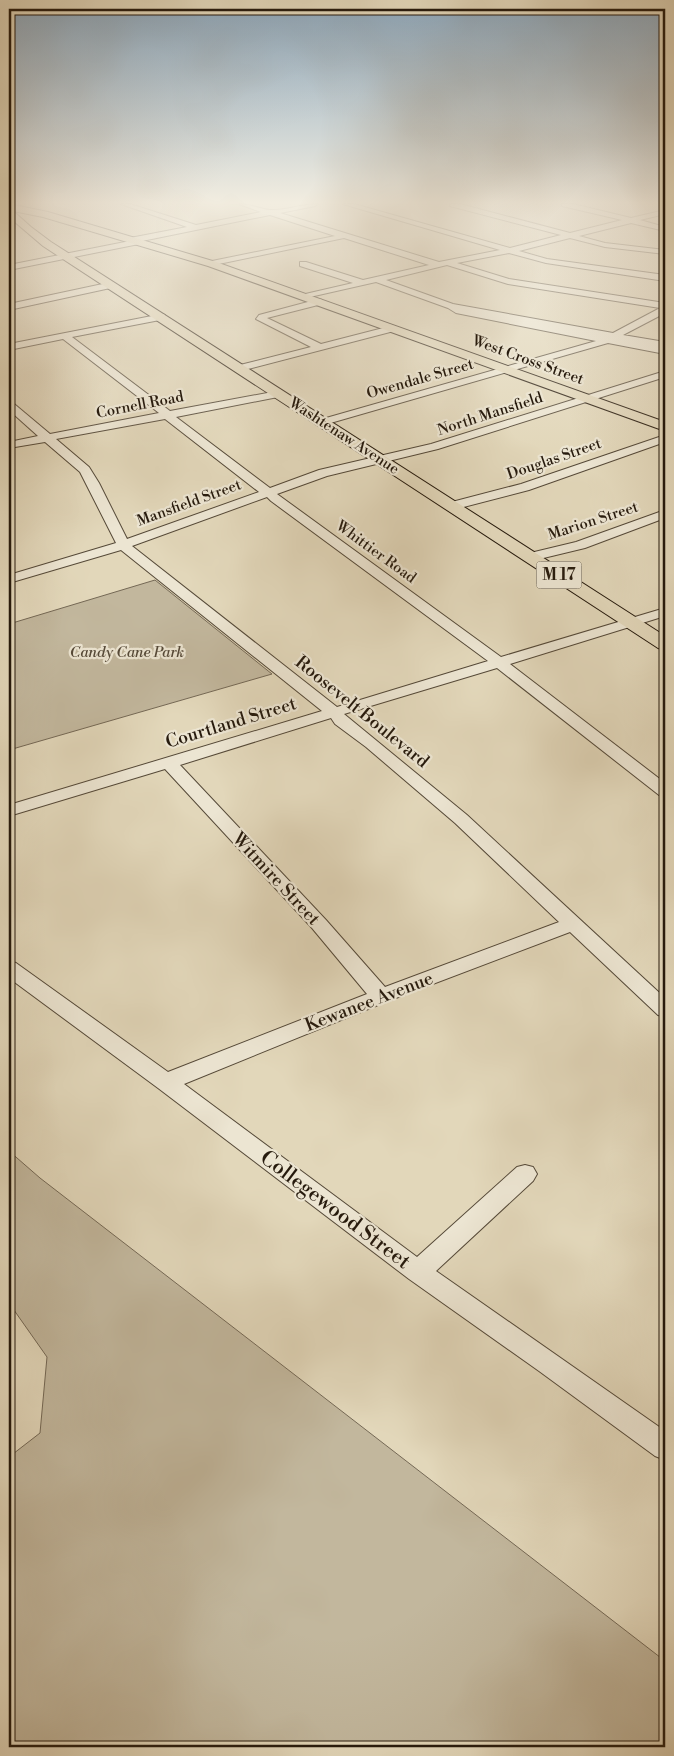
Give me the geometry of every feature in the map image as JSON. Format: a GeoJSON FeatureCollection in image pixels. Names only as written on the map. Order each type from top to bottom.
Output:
{"type":"FeatureCollection","features":[{"type":"Feature","properties":{"kind":"main road","name":"Washtenaw Avenue"},"geometry":{"type":"LineString","coordinates":[[113,286],[159,318],[240,368],[665,644]]}},
{"type":"Feature","properties":{"kind":"main road","name":"West Cross Street"},"geometry":{"type":"LineString","coordinates":[[273,286],[665,427]]}},
{"type":"Feature","properties":{"kind":"street"},"geometry":{"type":"LineString","coordinates":[[9,307],[108,286]]}},
{"type":"Feature","properties":{"kind":"street"},"geometry":{"type":"LineString","coordinates":[[304,297],[350,286]]}},
{"type":"Feature","properties":{"kind":"street"},"geometry":{"type":"LineString","coordinates":[[393,286],[451,306],[665,351]]}},
{"type":"Feature","properties":{"kind":"street"},"geometry":{"type":"LineString","coordinates":[[537,286],[665,308]]}},
{"type":"Feature","properties":{"kind":"street"},"geometry":{"type":"LineString","coordinates":[[319,302],[262,316],[261,319],[319,347]]}},
{"type":"Feature","properties":{"kind":"street","name":"Owendale Street"},"geometry":{"type":"LineString","coordinates":[[323,422],[507,370],[610,338],[665,308]]}},
{"type":"Feature","properties":{"kind":"street"},"geometry":{"type":"LineString","coordinates":[[9,347],[66,337],[145,318],[159,318]]}},
{"type":"Feature","properties":{"kind":"street"},"geometry":{"type":"LineString","coordinates":[[240,368],[391,329]]}},
{"type":"Feature","properties":{"kind":"street","name":"Whittier Road"},"geometry":{"type":"LineString","coordinates":[[66,337],[268,492],[500,663],[665,791]]}},
{"type":"Feature","properties":{"kind":"street"},"geometry":{"type":"LineString","coordinates":[[610,338],[665,345]]}},
{"type":"Feature","properties":{"kind":"street","name":"North Mansfield"},"geometry":{"type":"LineString","coordinates":[[380,459],[434,447],[665,374]]}},
{"type":"Feature","properties":{"kind":"street","name":"Roosevelt Boulevard"},"geometry":{"type":"LineString","coordinates":[[9,393],[12,403],[85,470],[94,482],[123,544],[335,713],[341,721],[372,744],[462,819],[665,1010]]}},
{"type":"Feature","properties":{"kind":"street","name":"Cornell Road"},"geometry":{"type":"LineString","coordinates":[[9,445],[278,394]]}},
{"type":"Feature","properties":{"kind":"street","name":"Douglas Street"},"geometry":{"type":"LineString","coordinates":[[452,506],[525,487],[665,438]]}},
{"type":"Feature","properties":{"kind":"street","name":"Mansfield Street"},"geometry":{"type":"LineString","coordinates":[[9,579],[123,544],[335,470],[380,459]]}},
{"type":"Feature","properties":{"kind":"street","name":"Marion Street"},"geometry":{"type":"LineString","coordinates":[[531,557],[580,545],[665,514]]}},
{"type":"Feature","properties":{"kind":"street","name":"Courtland Street"},"geometry":{"type":"LineString","coordinates":[[9,811],[665,612]]}},
{"type":"Feature","properties":{"kind":"street","name":"Witmire Street"},"geometry":{"type":"LineString","coordinates":[[169,762],[319,924],[381,996]]}},
{"type":"Feature","properties":{"kind":"street","name":"Kewanee Avenue"},"geometry":{"type":"LineString","coordinates":[[166,1082],[381,996],[573,924]]}},
{"type":"Feature","properties":{"kind":"street","name":"Collegewood Street"},"geometry":{"type":"LineString","coordinates":[[9,968],[166,1082],[418,1272],[664,1445]]}},
{"type":"Feature","properties":{"kind":"street"},"geometry":{"type":"LineString","coordinates":[[418,1272],[525,1174]]}},
{"type":"Feature","properties":{"kind":"green space","name":"Candy Cane Park"},"geometry":{"type":"Polygon","coordinates":[[[155,580],[272,674],[9,750],[9,624],[155,580]]]}},
{"type":"Feature","properties":{"kind":"green space"},"geometry":{"type":"Polygon","coordinates":[[[9,1151],[40,1178],[665,1661],[665,1747],[9,1747],[9,1457],[40,1433],[47,1357],[9,1303],[9,1151]]]}}]}
